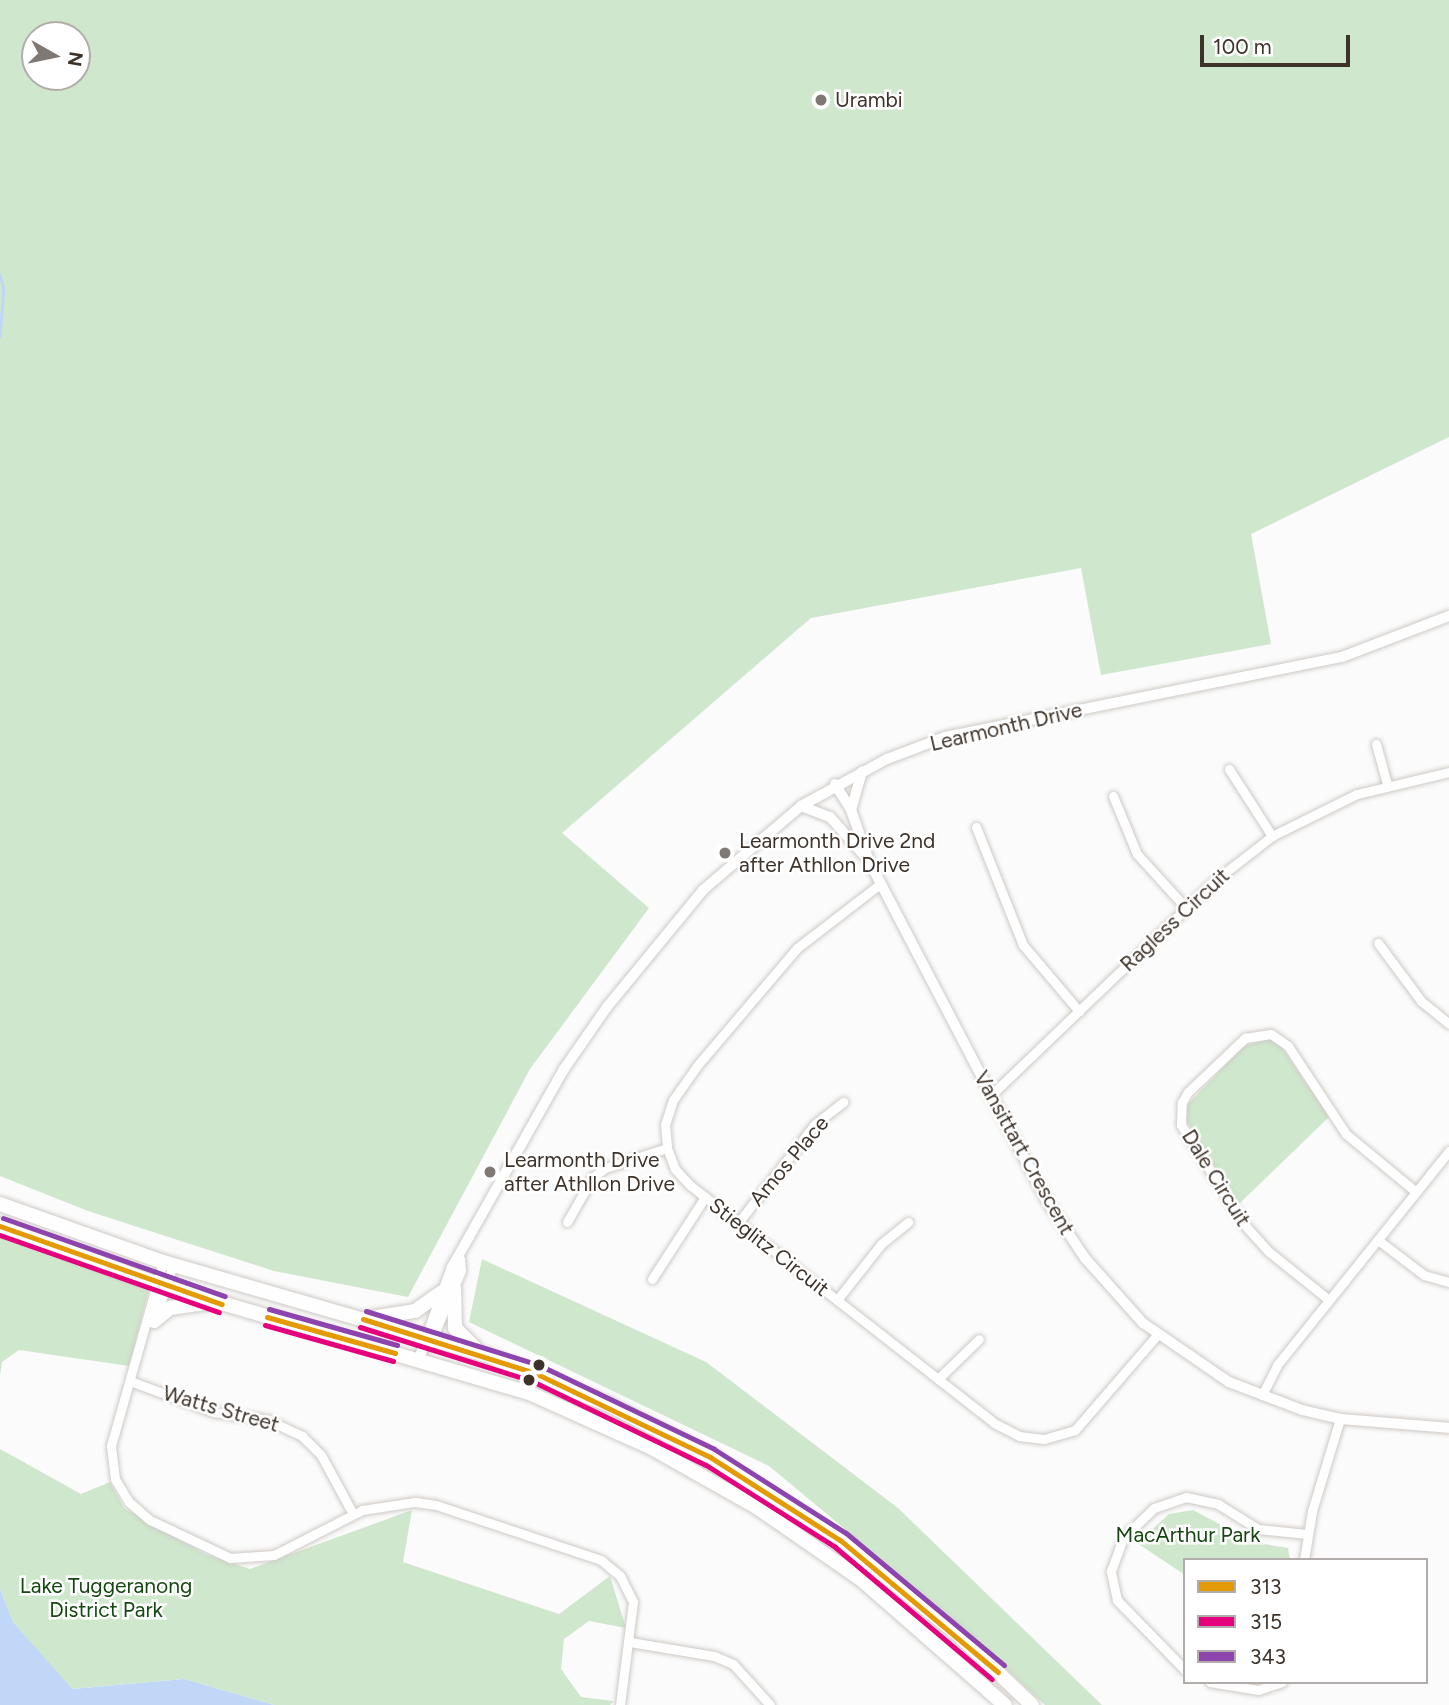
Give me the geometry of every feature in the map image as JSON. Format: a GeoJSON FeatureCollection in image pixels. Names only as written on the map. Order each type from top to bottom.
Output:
{"type":"FeatureCollection","features":[{"type":"Feature","properties":{"kind":"main road"},"geometry":{"type":"LineString","coordinates":[[0,1204],[168,1263],[486,1355],[643,1422],[789,1505],[891,1579],[1031,1705]]}},
{"type":"Feature","properties":{"kind":"main road"},"geometry":{"type":"LineString","coordinates":[[0,1226],[161,1285],[527,1392],[705,1476],[862,1580],[1005,1705]]}},
{"type":"Feature","properties":{"kind":"main road"},"geometry":{"type":"LineString","coordinates":[[363,1319],[415,1311],[448,1290],[455,1328],[466,1342],[486,1355]]}},
{"type":"Feature","properties":{"kind":"main road"},"geometry":{"type":"LineString","coordinates":[[154,1321],[170,1308],[187,1304],[222,1304]]}},
{"type":"Feature","properties":{"kind":"street","name":"Learmonth Drive"},"geometry":{"type":"LineString","coordinates":[[419,1359],[460,1259],[525,1132],[607,1007],[703,890],[801,806],[835,784],[965,732],[1316,663],[1362,651],[1449,616]]}},
{"type":"Feature","properties":{"kind":"street"},"geometry":{"type":"LineString","coordinates":[[1376,744],[1387,783]]}},
{"type":"Feature","properties":{"kind":"street"},"geometry":{"type":"LineString","coordinates":[[1228,769],[1272,836]]}},
{"type":"Feature","properties":{"kind":"street"},"geometry":{"type":"LineString","coordinates":[[851,810],[862,772]]}},
{"type":"Feature","properties":{"kind":"street","name":"Ragless Circuit"},"geometry":{"type":"LineString","coordinates":[[990,1096],[1186,908],[1272,836],[1327,806],[1387,783],[1449,772]]}},
{"type":"Feature","properties":{"kind":"street","name":"Vansittart Crescent"},"geometry":{"type":"LineString","coordinates":[[835,784],[851,810],[880,884],[990,1096],[1071,1238],[1117,1296],[1157,1335],[1229,1382],[1340,1419],[1449,1428]]}},
{"type":"Feature","properties":{"kind":"street"},"geometry":{"type":"LineString","coordinates":[[1113,796],[1137,854],[1186,908]]}},
{"type":"Feature","properties":{"kind":"street","name":"Vansittart Crescent"},"geometry":{"type":"LineString","coordinates":[[801,806],[830,817],[869,860]]}},
{"type":"Feature","properties":{"kind":"street"},"geometry":{"type":"LineString","coordinates":[[976,827],[1023,945],[1079,1011]]}},
{"type":"Feature","properties":{"kind":"street"},"geometry":{"type":"LineString","coordinates":[[567,1222],[592,1178],[605,1168],[667,1148],[669,1108],[717,1040],[797,948],[880,884]]}},
{"type":"Feature","properties":{"kind":"street"},"geometry":{"type":"LineString","coordinates":[[1378,943],[1421,1001],[1449,1024]]}},
{"type":"Feature","properties":{"kind":"street","name":"Dale Circuit"},"geometry":{"type":"LineString","coordinates":[[1329,1300],[1269,1252],[1245,1225],[1181,1125],[1182,1102],[1188,1092],[1245,1038],[1271,1034],[1288,1046],[1346,1134],[1416,1192]]}},
{"type":"Feature","properties":{"kind":"street","name":"Amos Place"},"geometry":{"type":"LineString","coordinates":[[738,1223],[815,1124],[843,1102]]}},
{"type":"Feature","properties":{"kind":"street","name":"Stieglitz Circuit"},"geometry":{"type":"LineString","coordinates":[[667,1148],[680,1175],[705,1197],[1003,1429],[1035,1439],[1060,1436],[1087,1420],[1157,1335]]}},
{"type":"Feature","properties":{"kind":"street"},"geometry":{"type":"LineString","coordinates":[[1262,1395],[1277,1365],[1449,1151]]}},
{"type":"Feature","properties":{"kind":"street"},"geometry":{"type":"LineString","coordinates":[[652,1279],[705,1197]]}},
{"type":"Feature","properties":{"kind":"street"},"geometry":{"type":"LineString","coordinates":[[837,1300],[881,1244],[908,1222]]}},
{"type":"Feature","properties":{"kind":"street"},"geometry":{"type":"LineString","coordinates":[[1378,1240],[1424,1275],[1449,1282]]}},
{"type":"Feature","properties":{"kind":"street"},"geometry":{"type":"LineString","coordinates":[[168,1263],[114,1431],[111,1463],[123,1495],[150,1520],[213,1552],[248,1559],[274,1555],[353,1514],[404,1502],[436,1505],[601,1560],[620,1576],[631,1595],[635,1616],[621,1705]]}},
{"type":"Feature","properties":{"kind":"street"},"geometry":{"type":"LineString","coordinates":[[145,1335],[154,1321],[161,1285]]}},
{"type":"Feature","properties":{"kind":"street"},"geometry":{"type":"LineString","coordinates":[[938,1379],[979,1339]]}},
{"type":"Feature","properties":{"kind":"street","name":"Watts Street"},"geometry":{"type":"LineString","coordinates":[[130,1381],[186,1404],[268,1420],[302,1436],[321,1455],[353,1514]]}},
{"type":"Feature","properties":{"kind":"street"},"geometry":{"type":"LineString","coordinates":[[1304,1558],[1307,1534],[1340,1419]]}},
{"type":"Feature","properties":{"kind":"street"},"geometry":{"type":"LineString","coordinates":[[1183,1668],[1118,1600],[1111,1571],[1123,1538],[1154,1508],[1186,1497],[1218,1504],[1258,1529],[1307,1534]]}},
{"type":"Feature","properties":{"kind":"street"},"geometry":{"type":"LineString","coordinates":[[630,1642],[714,1656],[733,1664],[770,1705]]}},
{"type":"Feature","properties":{"kind":"street"},"geometry":{"type":"LineString","coordinates":[[1222,1684],[1258,1690],[1276,1684]]}},
{"type":"Feature","properties":{"kind":"green space"},"geometry":{"type":"Polygon","coordinates":[[[0,0],[1449,0],[1449,437],[1251,534],[1271,644],[1101,675],[1081,568],[811,618],[562,833],[649,908],[530,1069],[408,1297],[274,1271],[88,1211],[0,1176],[0,0]]]}},
{"type":"Feature","properties":{"kind":"green space"},"geometry":{"type":"Polygon","coordinates":[[[1270,1039],[1281,1046],[1329,1117],[1238,1205],[1185,1118],[1188,1104],[1244,1046],[1270,1039]]]}},
{"type":"Feature","properties":{"kind":"green space"},"geometry":{"type":"Polygon","coordinates":[[[0,1237],[149,1289],[129,1366],[19,1350],[2,1362],[0,1375],[0,1237]]]}},
{"type":"Feature","properties":{"kind":"green space"},"geometry":{"type":"Polygon","coordinates":[[[482,1259],[706,1362],[898,1508],[1102,1705],[1045,1705],[946,1613],[769,1466],[469,1322],[482,1259]]]}},
{"type":"Feature","properties":{"kind":"green space","name":"Lake Tuggeranong District Park"},"geometry":{"type":"Polygon","coordinates":[[[0,1449],[81,1494],[110,1482],[124,1508],[205,1554],[250,1569],[412,1510],[403,1562],[559,1614],[610,1576],[626,1628],[589,1621],[564,1639],[561,1669],[581,1697],[614,1701],[610,1705],[274,1705],[184,1679],[71,1689],[13,1622],[0,1589],[0,1449]]]}},
{"type":"Feature","properties":{"kind":"green space","name":"MacArthur Park"},"geometry":{"type":"Polygon","coordinates":[[[1193,1510],[1253,1542],[1288,1548],[1290,1558],[1183,1558],[1183,1574],[1137,1543],[1169,1514],[1193,1510]]]}},
{"type":"Feature","properties":{"kind":"water"},"geometry":{"type":"Polygon","coordinates":[[[0,1589],[13,1622],[72,1689],[184,1679],[274,1705],[0,1705],[0,1589]]]}},
{"type":"Feature","properties":{"kind":"waterway"},"geometry":{"type":"LineString","coordinates":[[0,275],[4,289],[0,336]]}},
{"type":"Feature","properties":{"kind":"transit line","name":"343"},"geometry":{"type":"LineString","coordinates":[[3,1218],[225,1296]]}},
{"type":"Feature","properties":{"kind":"transit line","name":"313"},"geometry":{"type":"LineString","coordinates":[[0,1226],[222,1304]]}},
{"type":"Feature","properties":{"kind":"transit line","name":"315"},"geometry":{"type":"LineString","coordinates":[[0,1235],[219,1312]]}},
{"type":"Feature","properties":{"kind":"transit line","name":"343"},"geometry":{"type":"LineString","coordinates":[[269,1309],[397,1345]]}},
{"type":"Feature","properties":{"kind":"transit line","name":"343"},"geometry":{"type":"LineString","coordinates":[[366,1311],[539,1365],[714,1449],[846,1533],[1004,1665]]}},
{"type":"Feature","properties":{"kind":"transit line","name":"313"},"geometry":{"type":"LineString","coordinates":[[267,1317],[395,1353]]}},
{"type":"Feature","properties":{"kind":"transit line","name":"313"},"geometry":{"type":"LineString","coordinates":[[363,1319],[535,1373],[710,1457],[840,1540],[998,1672]]}},
{"type":"Feature","properties":{"kind":"transit line","name":"315"},"geometry":{"type":"LineString","coordinates":[[265,1325],[393,1361]]}},
{"type":"Feature","properties":{"kind":"transit line","name":"315"},"geometry":{"type":"LineString","coordinates":[[360,1327],[532,1381],[706,1465],[835,1547],[992,1679]]}},
{"type":"Feature","properties":{"kind":"place","name":"Urambi"},"geometry":{"type":"Point","coordinates":[821,100]}},
{"type":"Feature","properties":{"kind":"place","name":"Learmonth Drive 2nd after Athllon Drive"},"geometry":{"type":"Point","coordinates":[725,853]}},
{"type":"Feature","properties":{"kind":"place","name":"Learmonth Drive after Athllon Drive"},"geometry":{"type":"Point","coordinates":[490,1172]}}]}
